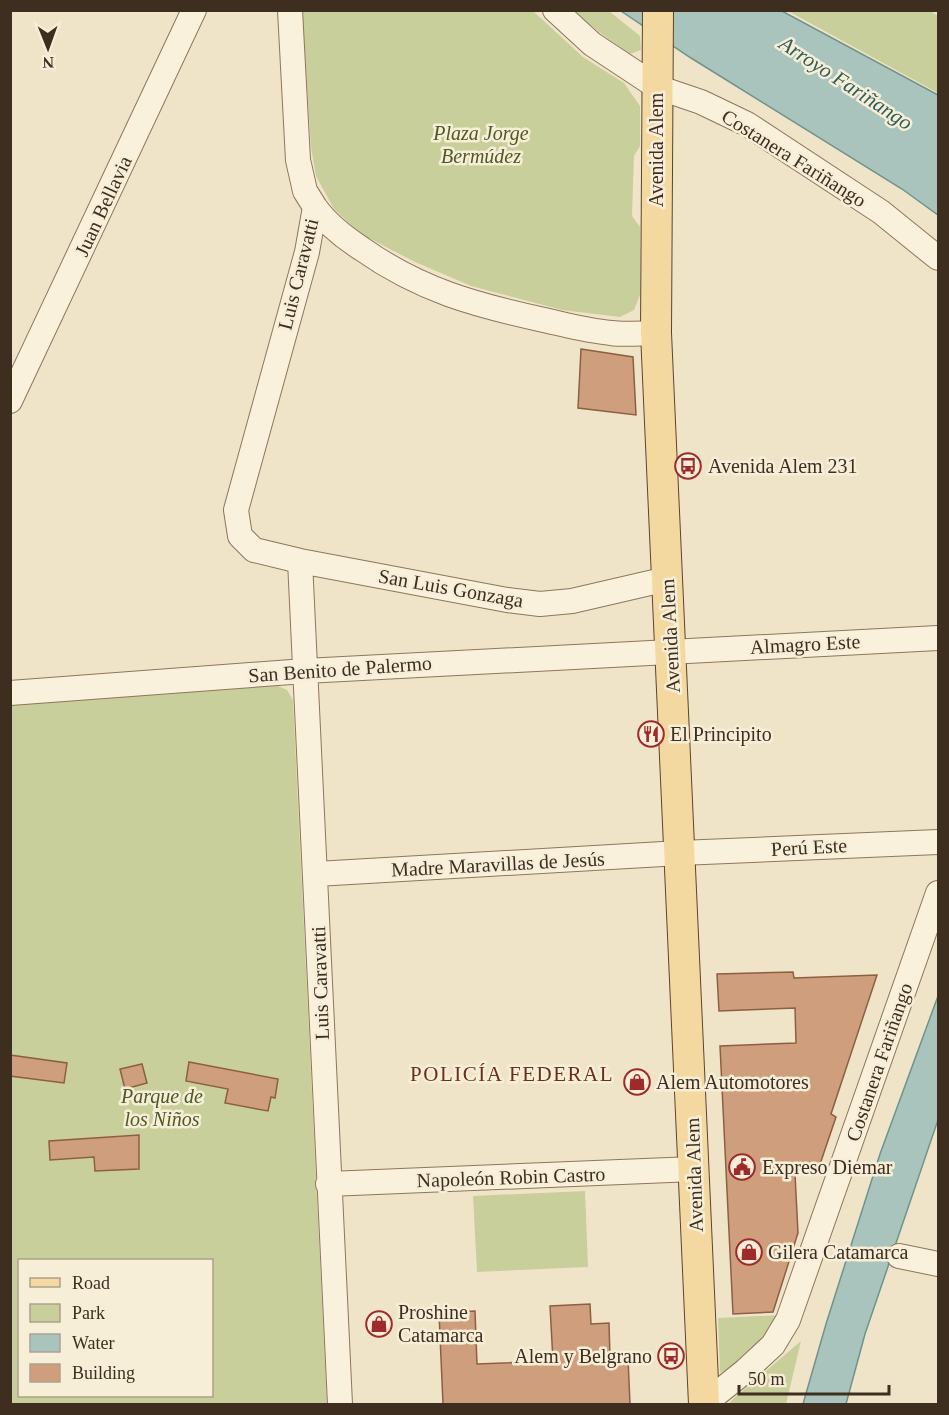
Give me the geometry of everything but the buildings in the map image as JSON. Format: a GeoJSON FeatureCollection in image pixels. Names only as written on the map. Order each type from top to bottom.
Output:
{"type":"FeatureCollection","features":[{"type":"Feature","properties":{"kind":"main road","name":"Avenida Alem"},"geometry":{"type":"LineString","coordinates":[[657,10],[656,333],[704,1404]]}},
{"type":"Feature","properties":{"kind":"street","name":"Juan Bellavia"},"geometry":{"type":"LineString","coordinates":[[10,400],[194,10]]}},
{"type":"Feature","properties":{"kind":"street","name":"Luis Caravatti"},"geometry":{"type":"LineString","coordinates":[[240,536],[236,510],[307,252],[315,207],[305,191],[298,159],[290,10]]}},
{"type":"Feature","properties":{"kind":"street","name":"Costanera Fariñango"},"geometry":{"type":"LineString","coordinates":[[555,10],[592,44],[657,87],[701,102],[747,124],[881,212],[939,258]]}},
{"type":"Feature","properties":{"kind":"street"},"geometry":{"type":"LineString","coordinates":[[315,207],[322,217],[352,242],[390,269],[434,290],[486,307],[585,329],[612,334],[656,333]]}},
{"type":"Feature","properties":{"kind":"street","name":"San Luis Gonzaga"},"geometry":{"type":"LineString","coordinates":[[240,536],[254,550],[300,561],[507,600],[540,604],[572,601],[668,579]]}},
{"type":"Feature","properties":{"kind":"street","name":"Luis Caravatti"},"geometry":{"type":"LineString","coordinates":[[300,561],[340,1404]]}},
{"type":"Feature","properties":{"kind":"street","name":"Almagro Este"},"geometry":{"type":"LineString","coordinates":[[671,650],[939,638]]}},
{"type":"Feature","properties":{"kind":"street","name":"San Benito de Palermo"},"geometry":{"type":"LineString","coordinates":[[10,693],[305,671],[671,650]]}},
{"type":"Feature","properties":{"kind":"street","name":"Perú Este"},"geometry":{"type":"LineString","coordinates":[[680,853],[939,842]]}},
{"type":"Feature","properties":{"kind":"street","name":"Madre Maravillas de Jesús"},"geometry":{"type":"LineString","coordinates":[[316,874],[680,853]]}},
{"type":"Feature","properties":{"kind":"street","name":"Costanera Fariñango"},"geometry":{"type":"LineString","coordinates":[[704,1404],[773,1345],[788,1320],[939,893]]}},
{"type":"Feature","properties":{"kind":"street","name":"Napoleón Robin Castro"},"geometry":{"type":"LineString","coordinates":[[328,1184],[694,1169]]}},
{"type":"Feature","properties":{"kind":"street"},"geometry":{"type":"LineString","coordinates":[[899,1256],[939,1264]]}},
{"type":"Feature","properties":{"kind":"green space","name":"Plaza Jorge Bermúdez"},"geometry":{"type":"Polygon","coordinates":[[[302,11],[533,11],[583,57],[624,83],[640,106],[640,146],[634,156],[632,216],[640,227],[640,295],[634,310],[620,317],[562,310],[471,286],[415,262],[359,233],[334,209],[316,176],[311,147],[302,11]]]}},
{"type":"Feature","properties":{"kind":"green space"},"geometry":{"type":"Polygon","coordinates":[[[574,11],[609,11],[640,36],[641,50],[630,54],[574,11]]]}},
{"type":"Feature","properties":{"kind":"green space"},"geometry":{"type":"Polygon","coordinates":[[[788,11],[930,11],[938,16],[938,93],[788,11]]]}},
{"type":"Feature","properties":{"kind":"green space","name":"Parque de los Niños"},"geometry":{"type":"Polygon","coordinates":[[[276,685],[287,690],[293,700],[327,1404],[11,1404],[11,703],[276,685]]]}},
{"type":"Feature","properties":{"kind":"green space"},"geometry":{"type":"Polygon","coordinates":[[[585,1191],[588,1267],[477,1272],[473,1196],[585,1191]]]}},
{"type":"Feature","properties":{"kind":"green space"},"geometry":{"type":"Polygon","coordinates":[[[782,1315],[756,1349],[720,1373],[718,1318],[782,1315]]]}},
{"type":"Feature","properties":{"kind":"green space"},"geometry":{"type":"Polygon","coordinates":[[[801,1341],[786,1404],[729,1404],[733,1399],[801,1341]]]}},
{"type":"Feature","properties":{"kind":"water","name":"Arroyo Fariñango"},"geometry":{"type":"Polygon","coordinates":[[[621,11],[782,11],[938,95],[938,215],[902,189],[691,58],[621,11]]]}},
{"type":"Feature","properties":{"kind":"water"},"geometry":{"type":"Polygon","coordinates":[[[938,996],[938,1120],[865,1334],[846,1404],[803,1404],[880,1154],[938,996]]]}},
{"type":"Feature","properties":{"kind":"place","name":"Avenida Alem 231"},"geometry":{"type":"Point","coordinates":[688,466]}},
{"type":"Feature","properties":{"kind":"place","name":"El Principito"},"geometry":{"type":"Point","coordinates":[651,734]}},
{"type":"Feature","properties":{"kind":"place","name":"Alem Automotores"},"geometry":{"type":"Point","coordinates":[637,1082]}},
{"type":"Feature","properties":{"kind":"place","name":"Expreso Diemar"},"geometry":{"type":"Point","coordinates":[742,1167]}},
{"type":"Feature","properties":{"kind":"place","name":"Gilera Catamarca"},"geometry":{"type":"Point","coordinates":[749,1252]}},
{"type":"Feature","properties":{"kind":"place","name":"Proshine Catamarca"},"geometry":{"type":"Point","coordinates":[379,1324]}},
{"type":"Feature","properties":{"kind":"place","name":"Alem y Belgrano"},"geometry":{"type":"Point","coordinates":[671,1356]}},
{"type":"Feature","properties":{"kind":"district","name":"POLICÍA FEDERAL"},"geometry":{"type":"Point","coordinates":[512,1074]}}]}
